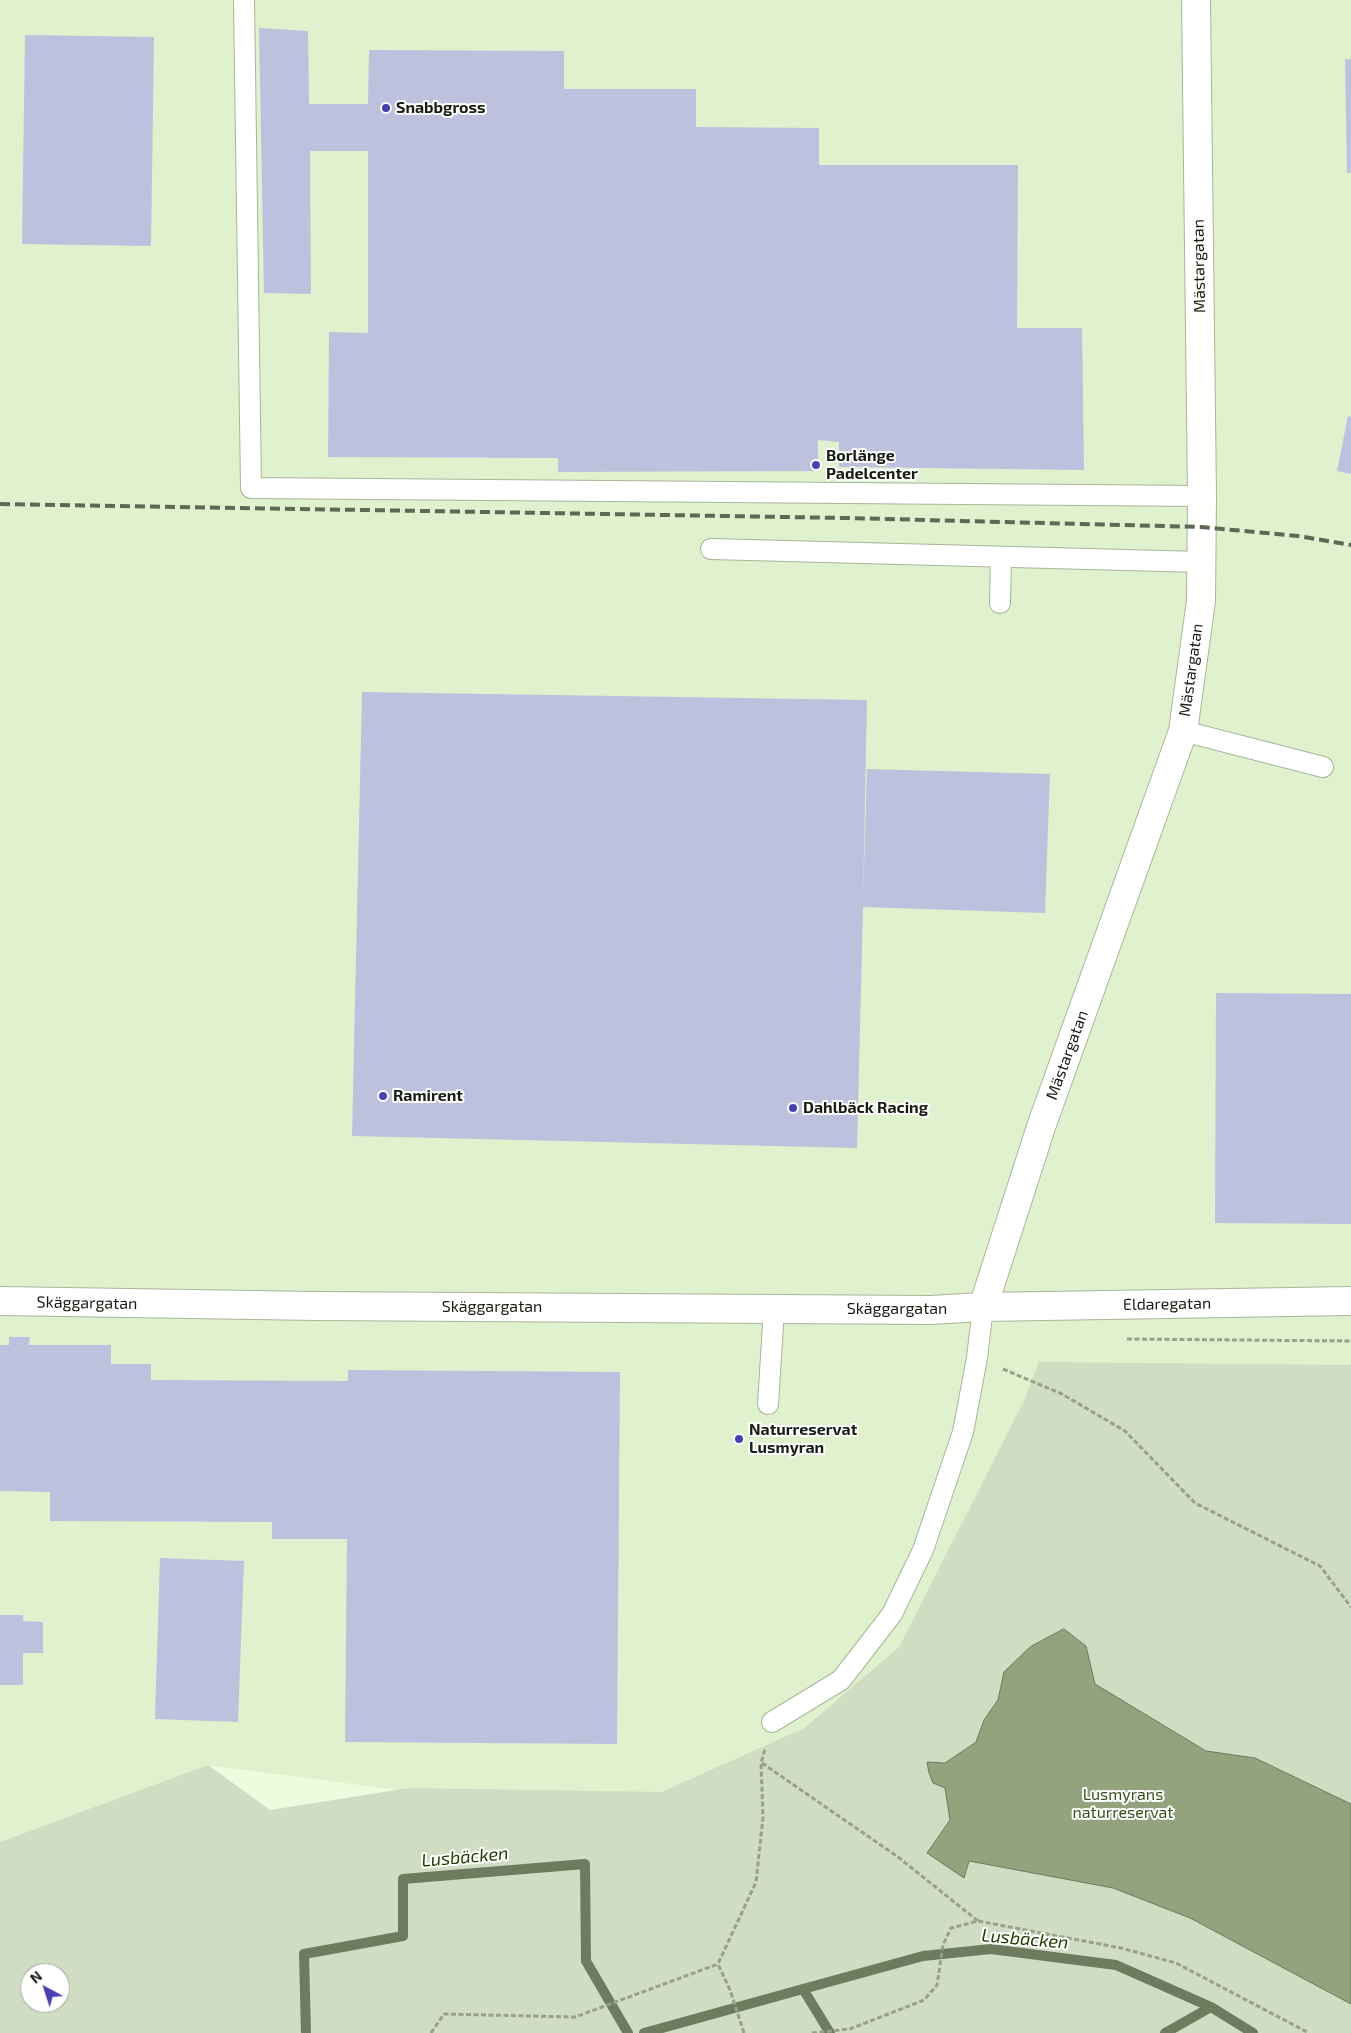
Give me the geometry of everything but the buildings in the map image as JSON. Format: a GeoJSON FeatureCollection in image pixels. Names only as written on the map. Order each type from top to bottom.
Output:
{"type":"FeatureCollection","features":[{"type":"Feature","properties":{"kind":"street","name":"Mästargatan"},"geometry":{"type":"LineString","coordinates":[[984,1307],[1042,1124],[1182,731],[1201,601],[1202,496],[1196,0]]}},
{"type":"Feature","properties":{"kind":"street","name":"Skäggargatan"},"geometry":{"type":"LineString","coordinates":[[0,1301],[774,1310],[930,1310],[984,1307]]}},
{"type":"Feature","properties":{"kind":"street","name":"Eldaregatan"},"geometry":{"type":"LineString","coordinates":[[984,1307],[1351,1301]]}},
{"type":"Feature","properties":{"kind":"lane"},"geometry":{"type":"LineString","coordinates":[[244,0],[250,488],[1202,496]]}},
{"type":"Feature","properties":{"kind":"lane"},"geometry":{"type":"LineString","coordinates":[[711,549],[1201,562]]}},
{"type":"Feature","properties":{"kind":"lane"},"geometry":{"type":"LineString","coordinates":[[1000,603],[1001,557]]}},
{"type":"Feature","properties":{"kind":"lane"},"geometry":{"type":"LineString","coordinates":[[1182,731],[1323,767]]}},
{"type":"Feature","properties":{"kind":"lane"},"geometry":{"type":"LineString","coordinates":[[772,1722],[841,1680],[892,1614],[923,1550],[963,1432],[977,1358],[984,1307]]}},
{"type":"Feature","properties":{"kind":"lane"},"geometry":{"type":"LineString","coordinates":[[768,1404],[774,1310]]}},
{"type":"Feature","properties":{"kind":"path"},"geometry":{"type":"LineString","coordinates":[[1124,1340],[1351,1341]]}},
{"type":"Feature","properties":{"kind":"path"},"geometry":{"type":"LineString","coordinates":[[977,1358],[1062,1394],[1125,1431],[1195,1502],[1320,1566],[1351,1607]]}},
{"type":"Feature","properties":{"kind":"path"},"geometry":{"type":"LineString","coordinates":[[431,2033],[444,2014],[575,2018],[718,1964],[756,1882],[763,1817],[761,1763],[898,1857],[978,1922]]}},
{"type":"Feature","properties":{"kind":"path"},"geometry":{"type":"LineString","coordinates":[[812,2033],[850,2029],[924,2000],[937,1985],[942,1945],[951,1928],[978,1922],[1121,1948],[1176,1964],[1309,2033]]}},
{"type":"Feature","properties":{"kind":"path"},"geometry":{"type":"LineString","coordinates":[[718,1964],[730,1990],[743,2031]]}},
{"type":"Feature","properties":{"kind":"shaded area"},"geometry":{"type":"Polygon","coordinates":[[[0,0],[1351,0],[1351,1386],[1026,1399],[899,1647],[804,1728],[603,1817],[208,1765],[0,1842],[0,0]]]}},
{"type":"Feature","properties":{"kind":"shaded area"},"geometry":{"type":"Polygon","coordinates":[[[1064,1629],[1086,1646],[1095,1684],[1206,1751],[1255,1758],[1351,1804],[1351,2004],[1190,1918],[1113,1888],[969,1861],[964,1878],[927,1853],[950,1820],[945,1788],[933,1783],[927,1762],[945,1763],[976,1742],[984,1720],[998,1700],[1004,1672],[1030,1647],[1064,1629]]]}},
{"type":"Feature","properties":{"kind":"green space","name":"Lusmyrans naturreservat"},"geometry":{"type":"Polygon","coordinates":[[[1039,1362],[1351,1365],[1351,2033],[0,2033],[0,1842],[208,1765],[270,1810],[409,1788],[661,1792],[804,1728],[899,1647],[1025,1399],[1039,1362]]]}},
{"type":"Feature","properties":{"kind":"waterway","name":"Lusbäcken"},"geometry":{"type":"LineString","coordinates":[[306,2033],[304,1954],[403,1936],[403,1879],[585,1864],[586,1961],[628,2033]]}},
{"type":"Feature","properties":{"kind":"waterway","name":"Lusbäcken"},"geometry":{"type":"LineString","coordinates":[[803,1989],[923,1956],[991,1949],[1116,1965],[1211,2007]]}},
{"type":"Feature","properties":{"kind":"waterway","name":"Lusbäcken"},"geometry":{"type":"LineString","coordinates":[[644,2033],[803,1989],[830,2033]]}},
{"type":"Feature","properties":{"kind":"waterway","name":"Lusbäcken"},"geometry":{"type":"LineString","coordinates":[[1165,2033],[1211,2007],[1253,2033]]}},
{"type":"Feature","properties":{"kind":"railway"},"geometry":{"type":"LineString","coordinates":[[0,504],[846,518],[1201,527],[1298,536],[1351,545]]}},
{"type":"Feature","properties":{"kind":"place","name":"Snabbgross"},"geometry":{"type":"Point","coordinates":[386,108]}},
{"type":"Feature","properties":{"kind":"place","name":"Borlänge Padelcenter"},"geometry":{"type":"Point","coordinates":[816,465]}},
{"type":"Feature","properties":{"kind":"place","name":"Ramirent"},"geometry":{"type":"Point","coordinates":[383,1096]}},
{"type":"Feature","properties":{"kind":"place","name":"Dahlbäck Racing"},"geometry":{"type":"Point","coordinates":[793,1108]}},
{"type":"Feature","properties":{"kind":"place","name":"Naturreservat Lusmyran"},"geometry":{"type":"Point","coordinates":[739,1439]}}]}
